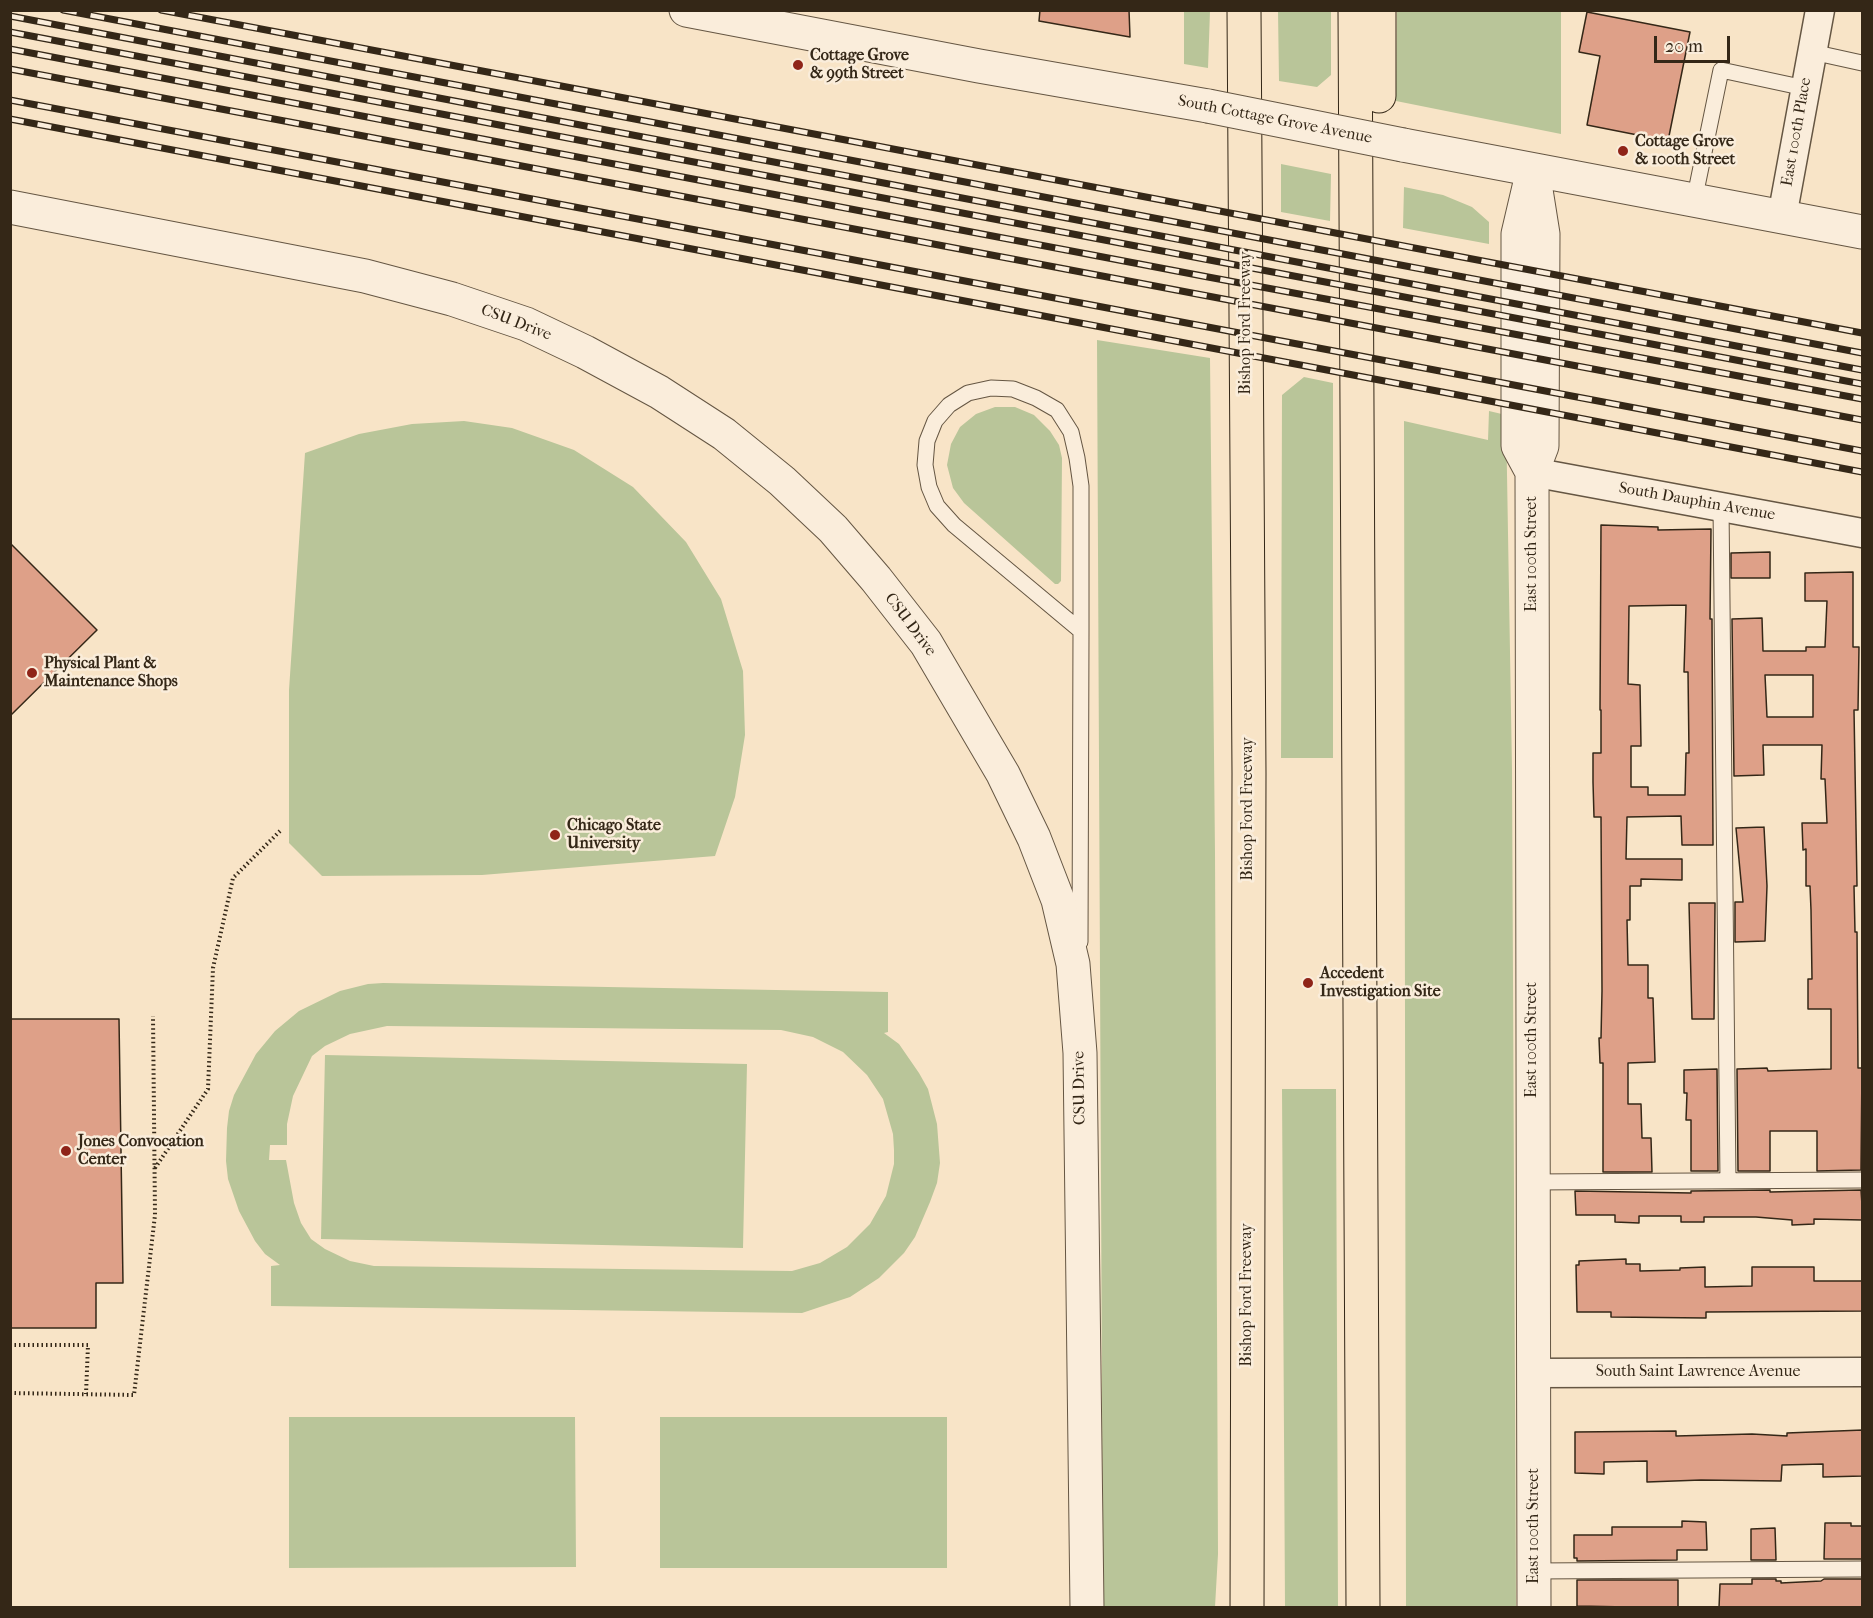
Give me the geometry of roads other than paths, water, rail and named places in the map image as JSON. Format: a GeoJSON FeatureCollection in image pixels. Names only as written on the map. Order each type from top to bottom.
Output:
{"type":"FeatureCollection","features":[{"type":"Feature","properties":{"kind":"highway","name":"Bishop Ford Freeway"},"geometry":{"type":"LineString","coordinates":[[1244,10],[1249,772],[1247,1608]]}},
{"type":"Feature","properties":{"kind":"highway"},"geometry":{"type":"LineString","coordinates":[[1355,10],[1363,1608]]}},
{"type":"Feature","properties":{"kind":"highway"},"geometry":{"type":"LineString","coordinates":[[1359,528],[1379,403],[1379,10]]}},
{"type":"Feature","properties":{"kind":"street","name":"South Cottage Grove Avenue"},"geometry":{"type":"LineString","coordinates":[[686,10],[747,16],[979,66],[1208,106],[1533,171],[1863,232]]}},
{"type":"Feature","properties":{"kind":"street","name":"East 100th Place"},"geometry":{"type":"LineString","coordinates":[[1782,217],[1820,10]]}},
{"type":"Feature","properties":{"kind":"street","name":"East 100th Street"},"geometry":{"type":"LineString","coordinates":[[1533,171],[1543,234],[1542,446],[1532,472],[1534,1608]]}},
{"type":"Feature","properties":{"kind":"street","name":"CSU Drive"},"geometry":{"type":"LineString","coordinates":[[10,207],[365,276],[452,299],[526,324],[585,352],[659,392],[724,434],[782,481],[833,529],[926,643],[1003,774],[1034,838],[1058,900],[1073,964],[1080,1053],[1087,1608]]}},
{"type":"Feature","properties":{"kind":"street","name":"South Dauphin Avenue"},"geometry":{"type":"LineString","coordinates":[[1532,472],[1863,532]]}},
{"type":"Feature","properties":{"kind":"street","name":"South Saint Lawrence Avenue"},"geometry":{"type":"LineString","coordinates":[[1533,1373],[1863,1372]]}},
{"type":"Feature","properties":{"kind":"lane"},"geometry":{"type":"LineString","coordinates":[[1812,52],[1863,63]]}},
{"type":"Feature","properties":{"kind":"lane"},"geometry":{"type":"LineString","coordinates":[[1694,201],[1720,70],[1805,88]]}},
{"type":"Feature","properties":{"kind":"lane"},"geometry":{"type":"LineString","coordinates":[[1080,1053],[1081,632],[1081,486],[1077,458],[1071,432],[1057,410],[1013,389],[992,388],[968,393],[949,405],[936,421],[927,441],[924,465],[929,487],[937,506],[954,525],[1081,632]]}},
{"type":"Feature","properties":{"kind":"lane"},"geometry":{"type":"LineString","coordinates":[[1721,506],[1728,1181]]}},
{"type":"Feature","properties":{"kind":"lane"},"geometry":{"type":"LineString","coordinates":[[1532,1182],[1863,1180]]}},
{"type":"Feature","properties":{"kind":"lane"},"geometry":{"type":"LineString","coordinates":[[1534,1572],[1863,1569]]}},
{"type":"Feature","properties":{"kind":"railway"},"geometry":{"type":"LineString","coordinates":[[63,10],[1862,353]]}},
{"type":"Feature","properties":{"kind":"railway"},"geometry":{"type":"LineString","coordinates":[[161,10],[1862,333]]}},
{"type":"Feature","properties":{"kind":"railway"},"geometry":{"type":"LineString","coordinates":[[10,16],[1862,370]]}},
{"type":"Feature","properties":{"kind":"railway"},"geometry":{"type":"LineString","coordinates":[[10,32],[1862,384]]}},
{"type":"Feature","properties":{"kind":"railway"},"geometry":{"type":"LineString","coordinates":[[10,49],[1862,399]]}},
{"type":"Feature","properties":{"kind":"railway"},"geometry":{"type":"LineString","coordinates":[[10,69],[1862,420]]}},
{"type":"Feature","properties":{"kind":"railway"},"geometry":{"type":"LineString","coordinates":[[10,100],[1862,451]]}},
{"type":"Feature","properties":{"kind":"railway"},"geometry":{"type":"LineString","coordinates":[[10,119],[1862,472]]}},
{"type":"Feature","properties":{"kind":"place","name":"Cottage Grove & 99th Street"},"geometry":{"type":"Point","coordinates":[798,65]}},
{"type":"Feature","properties":{"kind":"place","name":"Cottage Grove & 100th Street"},"geometry":{"type":"Point","coordinates":[1623,151]}},
{"type":"Feature","properties":{"kind":"place","name":"Physical Plant & Maintenance Shops"},"geometry":{"type":"Point","coordinates":[32,673]}},
{"type":"Feature","properties":{"kind":"place","name":"Chicago State University"},"geometry":{"type":"Point","coordinates":[555,835]}},
{"type":"Feature","properties":{"kind":"place","name":"Accedent Investigation Site"},"geometry":{"type":"Point","coordinates":[1308,983]}},
{"type":"Feature","properties":{"kind":"place","name":"Jones Convocation Center"},"geometry":{"type":"Point","coordinates":[66,1151]}}]}
